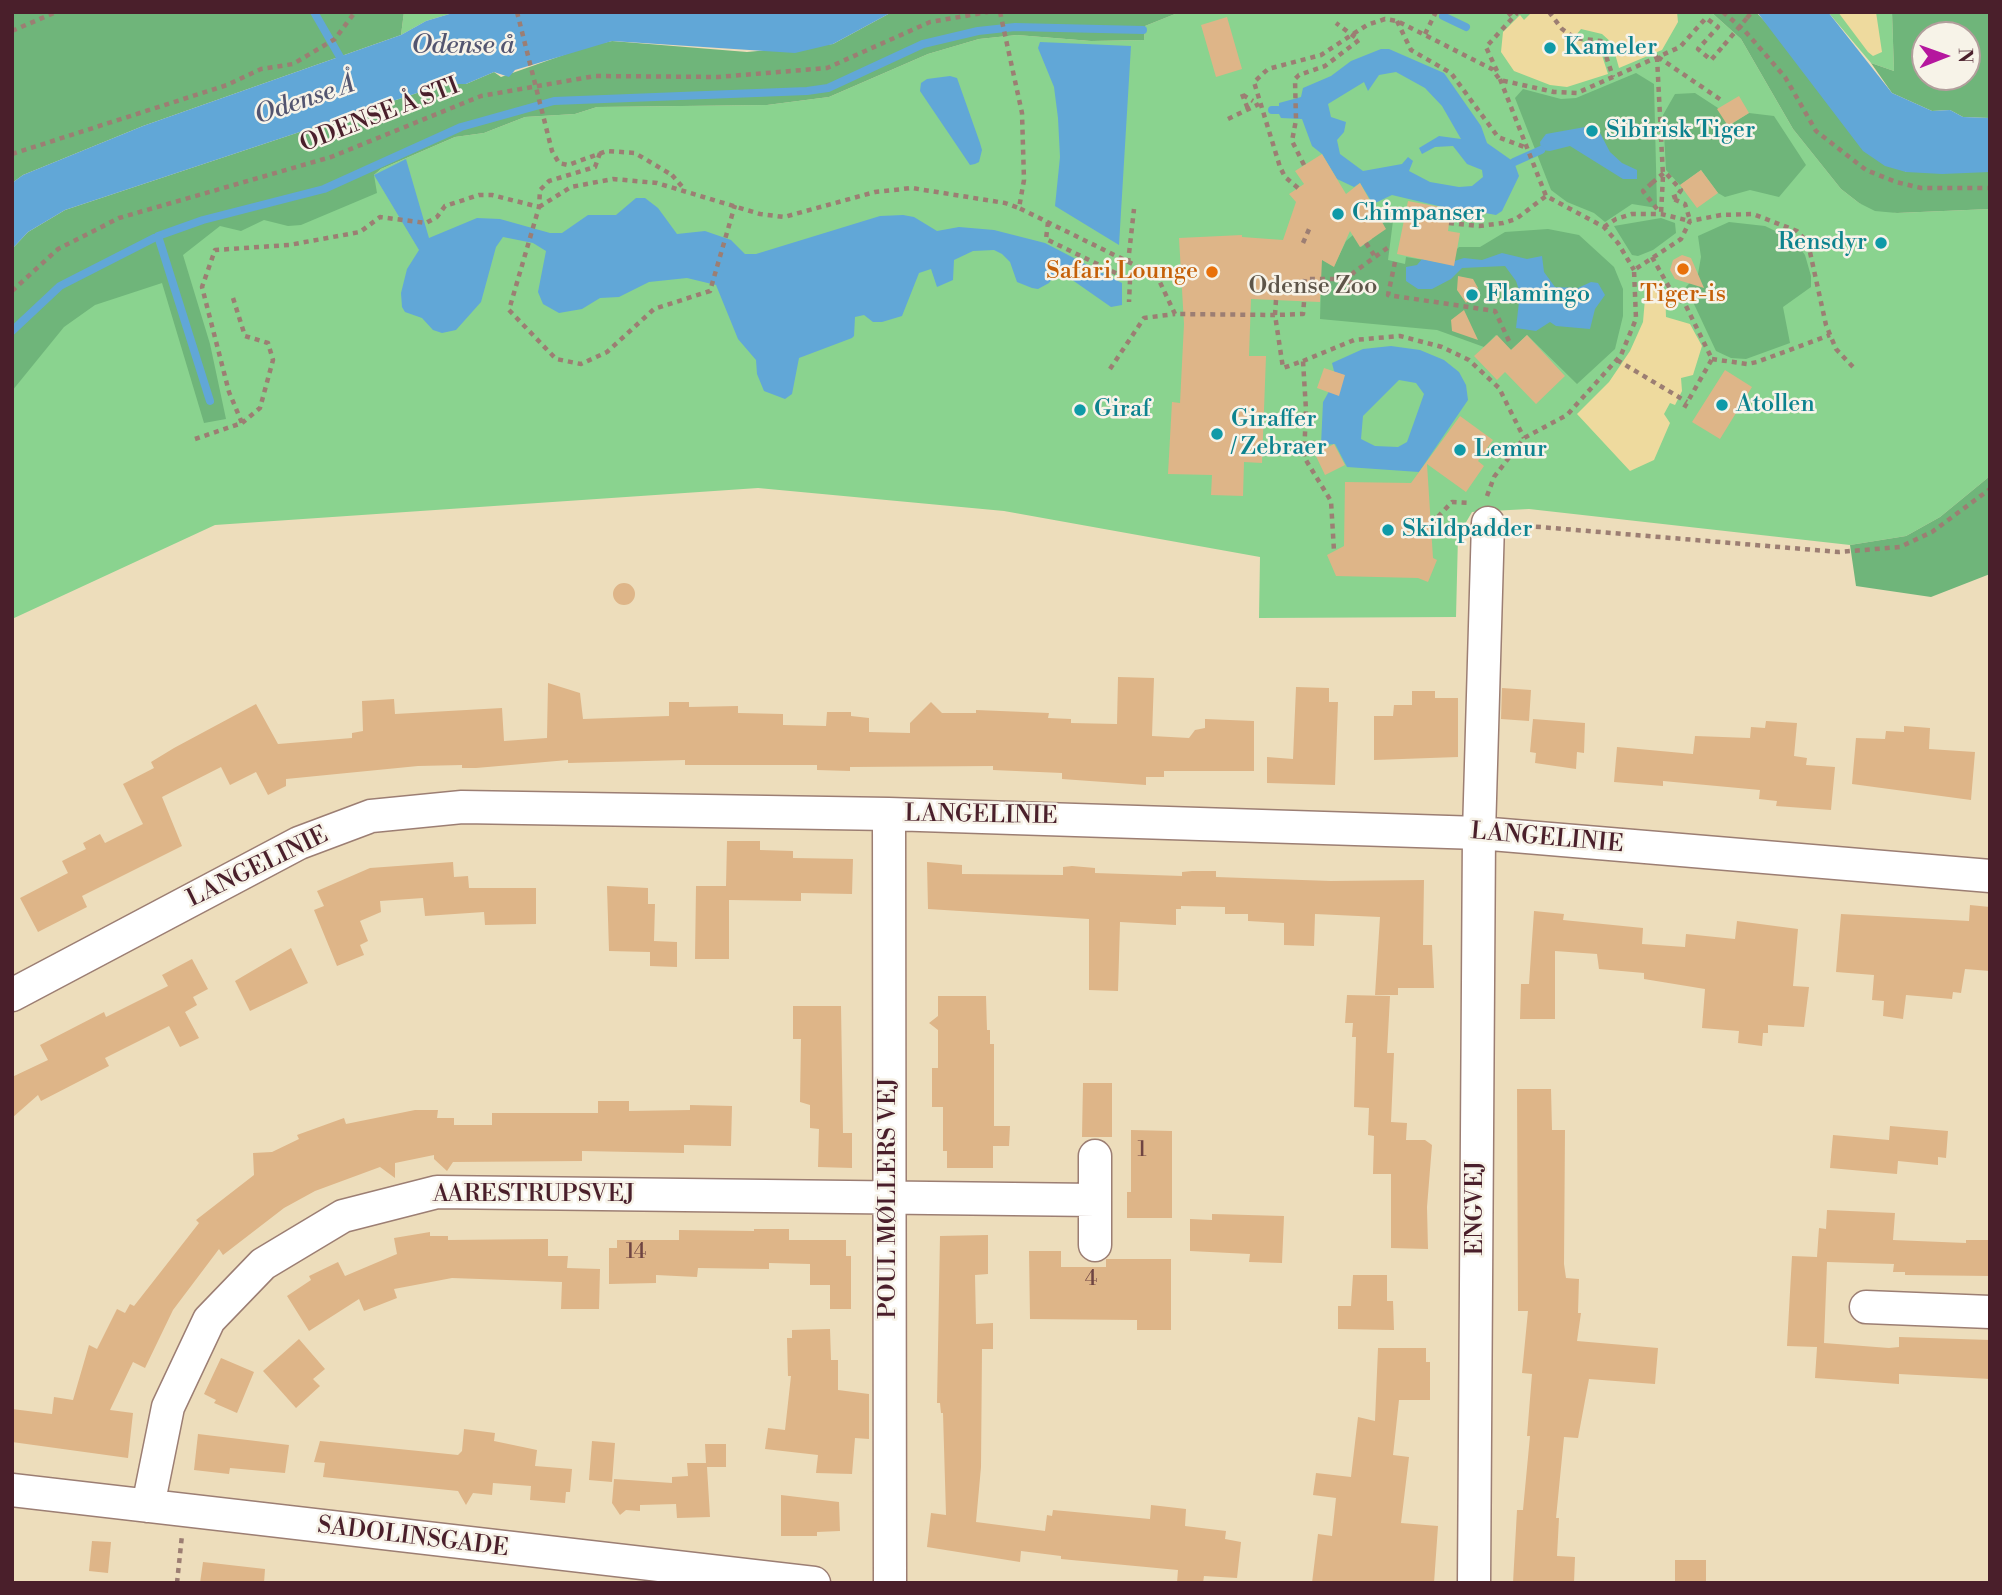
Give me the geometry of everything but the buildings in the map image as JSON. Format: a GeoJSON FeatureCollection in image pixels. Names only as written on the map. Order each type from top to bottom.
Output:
{"type":"FeatureCollection","features":[{"type":"Feature","properties":{"kind":"street","name":"ENGVEJ"},"geometry":{"type":"LineString","coordinates":[[1474,1583],[1481,510]]}},
{"type":"Feature","properties":{"kind":"street","name":"LANGELINIE"},"geometry":{"type":"LineString","coordinates":[[12,995],[299,843],[371,816],[462,807],[889,814],[1479,833],[1990,876]]}},
{"type":"Feature","properties":{"kind":"street","name":"POUL MØLLERS VEJ"},"geometry":{"type":"LineString","coordinates":[[889,814],[890,1583]]}},
{"type":"Feature","properties":{"kind":"street"},"geometry":{"type":"LineString","coordinates":[[1095,1156],[1095,1245]]}},
{"type":"Feature","properties":{"kind":"street","name":"AARESTRUPSVEJ"},"geometry":{"type":"LineString","coordinates":[[148,1506],[168,1408],[209,1321],[263,1264],[343,1216],[437,1192],[1095,1200]]}},
{"type":"Feature","properties":{"kind":"street"},"geometry":{"type":"LineString","coordinates":[[1866,1307],[1990,1312]]}},
{"type":"Feature","properties":{"kind":"street","name":"SADOLINSGADE"},"geometry":{"type":"LineString","coordinates":[[12,1490],[814,1583]]}},
{"type":"Feature","properties":{"kind":"path"},"geometry":{"type":"LineString","coordinates":[[12,31],[56,12]]}},
{"type":"Feature","properties":{"kind":"path"},"geometry":{"type":"LineString","coordinates":[[12,154],[206,92],[261,69],[293,64],[335,39],[355,12]]}},
{"type":"Feature","properties":{"kind":"path"},"geometry":{"type":"LineString","coordinates":[[517,12],[555,157],[559,163],[568,165],[600,153],[635,153],[672,175],[685,190]]}},
{"type":"Feature","properties":{"kind":"path","name":"ODENSE Å STI"},"geometry":{"type":"LineString","coordinates":[[12,291],[58,249],[119,218],[331,157],[481,96],[595,76],[718,77],[827,68],[930,22],[988,12]]}},
{"type":"Feature","properties":{"kind":"path"},"geometry":{"type":"LineString","coordinates":[[1000,12],[1023,113],[1024,180],[1020,208]]}},
{"type":"Feature","properties":{"kind":"path"},"geometry":{"type":"LineString","coordinates":[[1425,34],[1436,12]]}},
{"type":"Feature","properties":{"kind":"path"},"geometry":{"type":"LineString","coordinates":[[1481,510],[1494,477],[1524,439],[1567,415],[1617,360],[1631,337],[1636,318],[1634,270],[1618,243],[1604,228],[1546,196],[1486,47],[1515,15],[1508,12]]}},
{"type":"Feature","properties":{"kind":"path"},"geometry":{"type":"LineString","coordinates":[[1549,12],[1562,29],[1575,37],[1601,41],[1613,77]]}},
{"type":"Feature","properties":{"kind":"path"},"geometry":{"type":"LineString","coordinates":[[1723,12],[1745,31],[1785,77],[1816,131],[1866,170],[1896,182],[1921,187],[1990,188]]}},
{"type":"Feature","properties":{"kind":"path"},"geometry":{"type":"LineString","coordinates":[[1298,188],[1285,177],[1280,167],[1256,102],[1254,82],[1268,69],[1312,58],[1353,33],[1385,19],[1425,34],[1492,69],[1500,79],[1554,92],[1577,93],[1680,47],[1706,18],[1718,27],[1698,49],[1711,60],[1752,12]]}},
{"type":"Feature","properties":{"kind":"path"},"geometry":{"type":"LineString","coordinates":[[1397,22],[1411,50],[1451,73],[1498,137],[1528,148]]}},
{"type":"Feature","properties":{"kind":"path"},"geometry":{"type":"LineString","coordinates":[[1304,165],[1292,141],[1296,120],[1294,87],[1299,75],[1325,66],[1359,40],[1336,23]]}},
{"type":"Feature","properties":{"kind":"path"},"geometry":{"type":"LineString","coordinates":[[1657,57],[1724,102]]}},
{"type":"Feature","properties":{"kind":"path"},"geometry":{"type":"LineString","coordinates":[[1657,57],[1663,176],[1661,214]]}},
{"type":"Feature","properties":{"kind":"path"},"geometry":{"type":"LineString","coordinates":[[1248,109],[1242,94],[1256,102]]}},
{"type":"Feature","properties":{"kind":"path"},"geometry":{"type":"LineString","coordinates":[[1228,119],[1256,102]]}},
{"type":"Feature","properties":{"kind":"path"},"geometry":{"type":"LineString","coordinates":[[600,153],[595,167],[549,181],[540,190],[536,218],[509,310],[556,359],[581,364],[607,352],[654,309],[710,291],[735,205]]}},
{"type":"Feature","properties":{"kind":"path"},"geometry":{"type":"LineString","coordinates":[[1634,270],[1681,239],[1690,221],[1685,204],[1671,198],[1677,196],[1681,190],[1665,172],[1643,191],[1661,214]]}},
{"type":"Feature","properties":{"kind":"path"},"geometry":{"type":"LineString","coordinates":[[539,206],[556,193],[590,181],[637,180],[685,190],[760,214],[784,217],[875,192],[912,188],[1005,202],[1157,276],[1175,314]]}},
{"type":"Feature","properties":{"kind":"path"},"geometry":{"type":"LineString","coordinates":[[242,423],[229,393],[202,287],[215,250],[289,245],[360,232],[380,217],[426,223],[438,217],[445,205],[472,196],[492,195],[539,206]]}},
{"type":"Feature","properties":{"kind":"path"},"geometry":{"type":"LineString","coordinates":[[1449,223],[1479,226],[1503,223],[1516,219],[1546,196]]}},
{"type":"Feature","properties":{"kind":"path"},"geometry":{"type":"LineString","coordinates":[[1128,263],[1134,209]]}},
{"type":"Feature","properties":{"kind":"path"},"geometry":{"type":"LineString","coordinates":[[1604,228],[1616,219],[1632,214],[1661,214],[1690,221],[1721,215],[1753,214],[1797,231],[1808,243],[1830,335],[1836,349],[1853,367]]}},
{"type":"Feature","properties":{"kind":"path"},"geometry":{"type":"LineString","coordinates":[[1048,222],[1046,239],[1130,280],[1129,302]]}},
{"type":"Feature","properties":{"kind":"path"},"geometry":{"type":"LineString","coordinates":[[1303,243],[1310,227]]}},
{"type":"Feature","properties":{"kind":"path"},"geometry":{"type":"LineString","coordinates":[[1366,243],[1374,255]]}},
{"type":"Feature","properties":{"kind":"path"},"geometry":{"type":"LineString","coordinates":[[1304,284],[1305,279],[1334,279],[1350,284],[1353,272],[1390,246]]}},
{"type":"Feature","properties":{"kind":"path"},"geometry":{"type":"LineString","coordinates":[[1652,257],[1670,287],[1686,306],[1712,359]]}},
{"type":"Feature","properties":{"kind":"path"},"geometry":{"type":"LineString","coordinates":[[1395,262],[1388,295],[1494,311],[1509,341],[1506,345]]}},
{"type":"Feature","properties":{"kind":"path"},"geometry":{"type":"LineString","coordinates":[[195,439],[242,423],[260,408],[273,360],[268,343],[245,336],[233,298]]}},
{"type":"Feature","properties":{"kind":"path"},"geometry":{"type":"LineString","coordinates":[[1276,300],[1275,315],[1283,368],[1354,340],[1400,336],[1442,347],[1483,369],[1499,388],[1524,439]]}},
{"type":"Feature","properties":{"kind":"path"},"geometry":{"type":"LineString","coordinates":[[1110,369],[1144,318],[1175,314],[1303,314],[1304,302]]}},
{"type":"Feature","properties":{"kind":"path"},"geometry":{"type":"LineString","coordinates":[[1712,359],[1746,364],[1757,362],[1830,335]]}},
{"type":"Feature","properties":{"kind":"path"},"geometry":{"type":"LineString","coordinates":[[1684,408],[1712,359]]}},
{"type":"Feature","properties":{"kind":"path"},"geometry":{"type":"LineString","coordinates":[[1617,360],[1687,402]]}},
{"type":"Feature","properties":{"kind":"path"},"geometry":{"type":"LineString","coordinates":[[1303,361],[1306,410],[1304,457],[1331,501],[1334,551]]}},
{"type":"Feature","properties":{"kind":"path"},"geometry":{"type":"LineString","coordinates":[[1432,524],[1452,502],[1481,510],[1839,552],[1899,547],[1932,532],[1990,489]]}},
{"type":"Feature","properties":{"kind":"path"},"geometry":{"type":"LineString","coordinates":[[177,1583],[184,1511]]}},
{"type":"Feature","properties":{"kind":"green space"},"geometry":{"type":"Polygon","coordinates":[[[12,12],[404,12],[401,35],[143,126],[23,175],[12,183],[12,12]]]}},
{"type":"Feature","properties":{"kind":"green space"},"geometry":{"type":"Polygon","coordinates":[[[404,12],[456,12],[426,21],[401,35],[404,12]]]}},
{"type":"Feature","properties":{"kind":"green space"},"geometry":{"type":"Polygon","coordinates":[[[892,12],[1180,12],[1145,26],[1144,40],[1091,41],[1017,35],[979,39],[928,54],[829,97],[767,105],[597,107],[575,114],[525,117],[484,133],[455,137],[381,169],[374,175],[377,193],[301,225],[288,226],[264,220],[241,231],[220,226],[183,255],[210,344],[226,419],[204,423],[162,283],[95,305],[64,327],[12,391],[12,249],[28,232],[65,210],[444,84],[466,84],[494,72],[501,77],[589,46],[612,41],[747,52],[833,44],[892,12]]]}},
{"type":"Feature","properties":{"kind":"green space","name":"Odense Zoo"},"geometry":{"type":"Polygon","coordinates":[[[1180,12],[1711,12],[1741,39],[1793,129],[1841,189],[1859,203],[1897,213],[1990,209],[1990,476],[1940,517],[1906,536],[1850,545],[1529,509],[1472,512],[1458,536],[1456,617],[1259,618],[1260,557],[1004,511],[758,488],[215,525],[12,619],[12,306],[49,267],[374,175],[381,169],[455,137],[484,133],[525,117],[575,114],[597,107],[767,105],[829,97],[928,54],[979,39],[1017,35],[1091,41],[1144,40],[1145,26],[1180,12]]]}},
{"type":"Feature","properties":{"kind":"green space"},"geometry":{"type":"Polygon","coordinates":[[[1711,12],[1756,12],[1906,172],[1990,172],[1990,209],[1897,213],[1875,211],[1859,203],[1841,189],[1793,129],[1741,39],[1711,12]]]}},
{"type":"Feature","properties":{"kind":"green space"},"geometry":{"type":"Polygon","coordinates":[[[1828,12],[1892,12],[1894,71],[1871,63],[1828,12]]]}},
{"type":"Feature","properties":{"kind":"green space"},"geometry":{"type":"Polygon","coordinates":[[[1892,12],[1990,12],[1990,118],[1963,117],[1950,110],[1932,111],[1892,93],[1871,63],[1894,71],[1892,12]]]}},
{"type":"Feature","properties":{"kind":"green space","name":"Sibirisk Tiger"},"geometry":{"type":"Polygon","coordinates":[[[1636,73],[1654,84],[1657,208],[1632,204],[1605,222],[1594,213],[1567,202],[1551,190],[1515,98],[1523,89],[1561,99],[1576,98],[1636,73]]]}},
{"type":"Feature","properties":{"kind":"green space","name":"Sibirisk Tiger"},"geometry":{"type":"Polygon","coordinates":[[[1695,93],[1718,108],[1728,126],[1749,113],[1774,116],[1806,165],[1779,197],[1750,190],[1725,197],[1718,193],[1701,170],[1680,185],[1666,170],[1663,115],[1675,94],[1695,93]]]}},
{"type":"Feature","properties":{"kind":"green space"},"geometry":{"type":"Polygon","coordinates":[[[1661,218],[1675,223],[1676,233],[1653,250],[1638,256],[1632,255],[1614,226],[1661,218]]]}},
{"type":"Feature","properties":{"kind":"green space","name":"Flamingo"},"geometry":{"type":"Polygon","coordinates":[[[1380,219],[1393,221],[1388,260],[1405,264],[1406,257],[1442,263],[1459,247],[1480,247],[1505,232],[1548,229],[1579,235],[1614,267],[1623,289],[1623,316],[1615,349],[1577,384],[1527,335],[1511,350],[1496,335],[1484,347],[1437,330],[1320,319],[1321,285],[1309,253],[1334,266],[1346,241],[1353,235],[1361,247],[1372,239],[1366,229],[1380,219]]]}},
{"type":"Feature","properties":{"kind":"green space"},"geometry":{"type":"Polygon","coordinates":[[[1729,222],[1765,226],[1794,240],[1805,255],[1811,276],[1811,287],[1783,307],[1790,343],[1746,359],[1731,358],[1716,351],[1686,287],[1698,274],[1701,257],[1698,236],[1729,222]]]}},
{"type":"Feature","properties":{"kind":"green space"},"geometry":{"type":"Polygon","coordinates":[[[1990,476],[1990,574],[1931,597],[1856,586],[1850,545],[1906,536],[1940,517],[1990,476]]]}},
{"type":"Feature","properties":{"kind":"sand","name":"Kameler"},"geometry":{"type":"Polygon","coordinates":[[[1532,12],[1677,12],[1678,22],[1662,50],[1619,68],[1612,43],[1602,34],[1581,29],[1573,39],[1599,46],[1608,74],[1567,87],[1550,85],[1514,71],[1501,52],[1503,32],[1520,15],[1524,20],[1532,12]]]}},
{"type":"Feature","properties":{"kind":"sand"},"geometry":{"type":"Polygon","coordinates":[[[1838,12],[1876,12],[1882,52],[1873,56],[1868,52],[1838,12]]]}},
{"type":"Feature","properties":{"kind":"sand"},"geometry":{"type":"Polygon","coordinates":[[[1646,287],[1665,289],[1666,317],[1690,324],[1702,346],[1693,375],[1681,378],[1682,391],[1675,405],[1670,403],[1664,414],[1670,423],[1654,460],[1630,471],[1577,414],[1609,382],[1630,351],[1643,322],[1646,287]]]}},
{"type":"Feature","properties":{"kind":"water","name":"Odense å"},"geometry":{"type":"Polygon","coordinates":[[[456,12],[892,12],[833,44],[795,53],[612,41],[515,70],[509,77],[494,72],[466,84],[444,84],[65,210],[28,232],[12,249],[12,183],[23,175],[143,126],[401,35],[426,21],[456,12]]]}},
{"type":"Feature","properties":{"kind":"water"},"geometry":{"type":"Polygon","coordinates":[[[1757,12],[1828,12],[1892,93],[1932,111],[1950,110],[1963,117],[1990,118],[1990,172],[1906,172],[1885,166],[1863,151],[1757,12]]]}},
{"type":"Feature","properties":{"kind":"water"},"geometry":{"type":"Polygon","coordinates":[[[1040,42],[1131,46],[1119,245],[1055,206],[1060,157],[1058,118],[1054,87],[1038,48],[1040,42]]]}},
{"type":"Feature","properties":{"kind":"water"},"geometry":{"type":"Polygon","coordinates":[[[1381,49],[1389,49],[1444,73],[1481,126],[1487,143],[1514,162],[1519,176],[1502,211],[1496,215],[1469,210],[1452,212],[1451,209],[1392,195],[1373,204],[1360,183],[1354,187],[1337,179],[1322,154],[1312,146],[1302,119],[1281,118],[1279,103],[1301,97],[1303,88],[1331,76],[1351,61],[1381,49]],[[1396,72],[1379,75],[1368,91],[1364,82],[1328,104],[1331,117],[1346,122],[1344,132],[1337,140],[1340,154],[1363,171],[1402,164],[1408,157],[1413,161],[1409,171],[1430,182],[1459,187],[1472,186],[1483,177],[1482,170],[1467,164],[1453,146],[1435,147],[1422,154],[1419,148],[1439,136],[1461,139],[1442,106],[1425,88],[1396,72]]]}},
{"type":"Feature","properties":{"kind":"water"},"geometry":{"type":"Polygon","coordinates":[[[950,76],[957,78],[982,150],[979,162],[975,164],[970,165],[920,91],[921,83],[927,79],[950,76]]]}},
{"type":"Feature","properties":{"kind":"water"},"geometry":{"type":"Polygon","coordinates":[[[1585,127],[1599,131],[1610,152],[1622,163],[1637,170],[1637,179],[1623,179],[1570,146],[1550,151],[1541,150],[1540,142],[1546,134],[1585,127]]]}},
{"type":"Feature","properties":{"kind":"water"},"geometry":{"type":"Polygon","coordinates":[[[406,159],[429,238],[477,218],[500,219],[550,233],[562,233],[588,215],[616,215],[636,198],[645,198],[658,208],[677,234],[705,231],[731,240],[745,254],[756,254],[880,216],[903,215],[914,217],[937,231],[959,227],[994,230],[1045,243],[1122,283],[1122,305],[1111,307],[1058,270],[1049,283],[1038,289],[1032,288],[1017,282],[1010,262],[1002,254],[994,250],[973,251],[954,260],[953,280],[937,287],[931,269],[919,273],[902,316],[882,322],[873,322],[864,315],[855,317],[852,338],[799,358],[792,394],[785,399],[764,391],[757,374],[756,360],[738,339],[716,285],[687,278],[649,282],[619,297],[600,298],[582,309],[559,313],[543,304],[538,292],[546,251],[533,243],[503,237],[496,247],[481,302],[456,330],[442,333],[433,330],[422,318],[405,312],[402,307],[401,293],[407,269],[419,250],[374,175],[406,159]]]}},
{"type":"Feature","properties":{"kind":"water"},"geometry":{"type":"Polygon","coordinates":[[[1502,253],[1527,259],[1542,256],[1544,272],[1555,287],[1578,288],[1591,282],[1598,283],[1605,295],[1595,309],[1590,329],[1556,326],[1550,322],[1536,331],[1516,328],[1520,293],[1516,281],[1505,266],[1462,268],[1451,279],[1432,289],[1418,289],[1406,281],[1406,267],[1417,265],[1422,259],[1445,264],[1464,258],[1482,260],[1502,253]]]}},
{"type":"Feature","properties":{"kind":"water"},"geometry":{"type":"Polygon","coordinates":[[[1391,346],[1420,350],[1444,360],[1459,372],[1466,385],[1468,400],[1419,472],[1347,467],[1335,444],[1321,445],[1323,402],[1336,379],[1332,363],[1363,349],[1391,346]],[[1399,380],[1363,416],[1361,439],[1375,446],[1398,447],[1407,442],[1424,394],[1416,383],[1399,380]]]}},
{"type":"Feature","properties":{"kind":"waterway","name":"Odense Å"},"geometry":{"type":"LineString","coordinates":[[314,12],[344,64]]}},
{"type":"Feature","properties":{"kind":"waterway"},"geometry":{"type":"LineString","coordinates":[[1443,16],[1466,27]]}},
{"type":"Feature","properties":{"kind":"waterway"},"geometry":{"type":"LineString","coordinates":[[12,331],[60,286],[158,236],[203,220],[324,189],[461,127],[554,101],[807,91],[828,88],[923,44],[978,31],[1015,27],[1143,30]]}},
{"type":"Feature","properties":{"kind":"waterway"},"geometry":{"type":"LineString","coordinates":[[1272,110],[1278,110]]}},
{"type":"Feature","properties":{"kind":"waterway"},"geometry":{"type":"LineString","coordinates":[[1514,162],[1541,150]]}},
{"type":"Feature","properties":{"kind":"waterway"},"geometry":{"type":"LineString","coordinates":[[158,236],[210,401]]}},
{"type":"Feature","properties":{"kind":"place","name":"Kameler"},"geometry":{"type":"Point","coordinates":[1550,48]}},
{"type":"Feature","properties":{"kind":"place","name":"Sibirisk Tiger"},"geometry":{"type":"Point","coordinates":[1592,131]}},
{"type":"Feature","properties":{"kind":"place","name":"Chimpanser"},"geometry":{"type":"Point","coordinates":[1338,214]}},
{"type":"Feature","properties":{"kind":"place","name":"Rensdyr"},"geometry":{"type":"Point","coordinates":[1881,243]}},
{"type":"Feature","properties":{"kind":"place","name":"Tiger-is"},"geometry":{"type":"Point","coordinates":[1683,269]}},
{"type":"Feature","properties":{"kind":"place","name":"Safari Lounge"},"geometry":{"type":"Point","coordinates":[1212,272]}},
{"type":"Feature","properties":{"kind":"place","name":"Flamingo"},"geometry":{"type":"Point","coordinates":[1472,295]}},
{"type":"Feature","properties":{"kind":"place","name":"Atollen"},"geometry":{"type":"Point","coordinates":[1722,405]}},
{"type":"Feature","properties":{"kind":"place","name":"Giraf"},"geometry":{"type":"Point","coordinates":[1080,410]}},
{"type":"Feature","properties":{"kind":"place","name":"Giraffer / Zebraer"},"geometry":{"type":"Point","coordinates":[1217,434]}},
{"type":"Feature","properties":{"kind":"place","name":"Lemur"},"geometry":{"type":"Point","coordinates":[1460,450]}},
{"type":"Feature","properties":{"kind":"place","name":"Skildpadder"},"geometry":{"type":"Point","coordinates":[1388,530]}}]}
